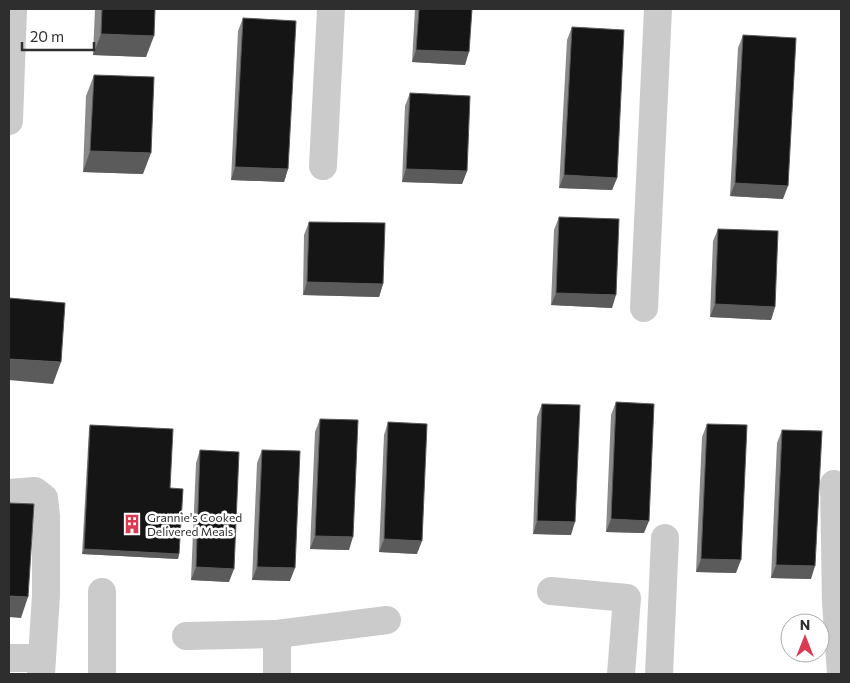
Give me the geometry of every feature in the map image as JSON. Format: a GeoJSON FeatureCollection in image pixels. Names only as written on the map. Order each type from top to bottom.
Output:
{"type":"FeatureCollection","features":[{"type":"Feature","properties":{"kind":"lane"},"geometry":{"type":"LineString","coordinates":[[9,120],[13,9]]}},
{"type":"Feature","properties":{"kind":"lane"},"geometry":{"type":"LineString","coordinates":[[323,166],[331,9]]}},
{"type":"Feature","properties":{"kind":"lane"},"geometry":{"type":"LineString","coordinates":[[644,308],[658,9]]}},
{"type":"Feature","properties":{"kind":"lane"},"geometry":{"type":"LineString","coordinates":[[834,484],[836,603],[840,674]]}},
{"type":"Feature","properties":{"kind":"lane"},"geometry":{"type":"LineString","coordinates":[[9,493],[35,491],[44,498],[46,516],[46,595],[41,666],[9,658]]}},
{"type":"Feature","properties":{"kind":"lane"},"geometry":{"type":"LineString","coordinates":[[659,674],[666,538]]}},
{"type":"Feature","properties":{"kind":"lane"},"geometry":{"type":"LineString","coordinates":[[551,591],[627,598],[622,674]]}},
{"type":"Feature","properties":{"kind":"lane"},"geometry":{"type":"LineString","coordinates":[[102,592],[102,674]]}},
{"type":"Feature","properties":{"kind":"lane"},"geometry":{"type":"LineString","coordinates":[[186,636],[277,634],[387,620]]}},
{"type":"Feature","properties":{"kind":"lane"},"geometry":{"type":"LineString","coordinates":[[277,634],[277,674]]}},
{"type":"Feature","properties":{"kind":"building"},"geometry":{"type":"Polygon","coordinates":[[[102,9],[155,9],[154,36],[101,34],[102,9]]]}},
{"type":"Feature","properties":{"kind":"building"},"geometry":{"type":"Polygon","coordinates":[[[419,9],[472,9],[469,52],[416,50],[419,9]]]}},
{"type":"Feature","properties":{"kind":"building"},"geometry":{"type":"Polygon","coordinates":[[[243,18],[296,21],[288,169],[235,167],[243,18]]]}},
{"type":"Feature","properties":{"kind":"building"},"geometry":{"type":"Polygon","coordinates":[[[572,27],[624,30],[617,178],[564,175],[572,27]]]}},
{"type":"Feature","properties":{"kind":"building"},"geometry":{"type":"Polygon","coordinates":[[[743,35],[796,38],[788,186],[735,183],[743,35]]]}},
{"type":"Feature","properties":{"kind":"building"},"geometry":{"type":"Polygon","coordinates":[[[94,75],[154,77],[151,153],[90,151],[94,75]]]}},
{"type":"Feature","properties":{"kind":"building"},"geometry":{"type":"Polygon","coordinates":[[[410,93],[470,96],[467,171],[406,169],[410,93]]]}},
{"type":"Feature","properties":{"kind":"building"},"geometry":{"type":"Polygon","coordinates":[[[559,217],[619,219],[616,295],[556,293],[559,217]]]}},
{"type":"Feature","properties":{"kind":"building"},"geometry":{"type":"Polygon","coordinates":[[[309,222],[385,223],[383,284],[307,282],[309,222]]]}},
{"type":"Feature","properties":{"kind":"building"},"geometry":{"type":"Polygon","coordinates":[[[718,229],[778,231],[775,307],[715,304],[718,229]]]}},
{"type":"Feature","properties":{"kind":"building"},"geometry":{"type":"Polygon","coordinates":[[[9,298],[65,303],[61,362],[9,359],[9,298]]]}},
{"type":"Feature","properties":{"kind":"building"},"geometry":{"type":"Polygon","coordinates":[[[616,402],[654,404],[649,521],[611,519],[616,402]]]}},
{"type":"Feature","properties":{"kind":"building"},"geometry":{"type":"Polygon","coordinates":[[[542,404],[580,405],[575,522],[537,521],[542,404]]]}},
{"type":"Feature","properties":{"kind":"building"},"geometry":{"type":"Polygon","coordinates":[[[320,419],[358,420],[353,537],[315,536],[320,419]]]}},
{"type":"Feature","properties":{"kind":"building"},"geometry":{"type":"Polygon","coordinates":[[[388,422],[427,424],[422,541],[384,539],[388,422]]]}},
{"type":"Feature","properties":{"kind":"building"},"geometry":{"type":"Polygon","coordinates":[[[707,424],[747,425],[741,560],[701,559],[707,424]]]}},
{"type":"Feature","properties":{"kind":"building","name":"Grannie's Cooked Delivered Meals"},"geometry":{"type":"Polygon","coordinates":[[[90,425],[173,429],[170,488],[183,489],[179,554],[84,549],[90,425]]]}},
{"type":"Feature","properties":{"kind":"building"},"geometry":{"type":"Polygon","coordinates":[[[782,430],[822,431],[815,566],[776,565],[782,430]]]}},
{"type":"Feature","properties":{"kind":"building"},"geometry":{"type":"Polygon","coordinates":[[[200,450],[239,452],[234,569],[196,567],[200,450]]]}},
{"type":"Feature","properties":{"kind":"building"},"geometry":{"type":"Polygon","coordinates":[[[262,450],[300,451],[295,568],[257,567],[262,450]]]}},
{"type":"Feature","properties":{"kind":"building"},"geometry":{"type":"Polygon","coordinates":[[[9,503],[34,504],[28,597],[9,596],[9,503]]]}},
{"type":"Feature","properties":{"kind":"place","name":"Grannie's Cooked Delivered Meals"},"geometry":{"type":"Point","coordinates":[132,524]}}]}
